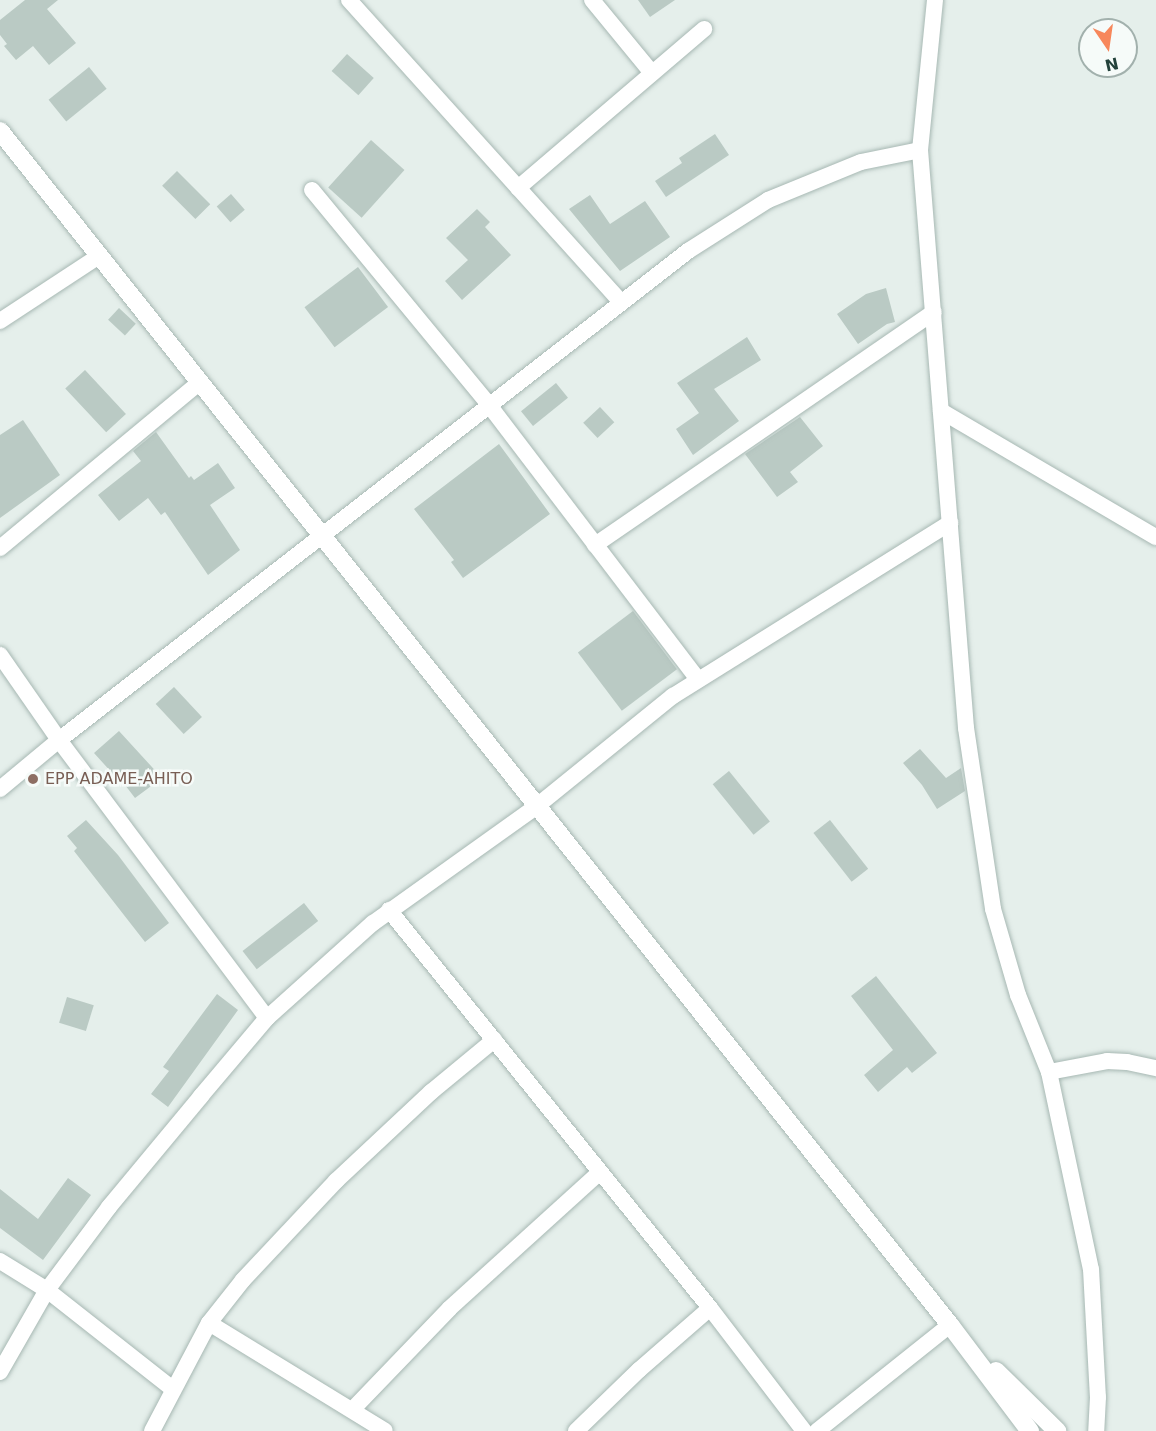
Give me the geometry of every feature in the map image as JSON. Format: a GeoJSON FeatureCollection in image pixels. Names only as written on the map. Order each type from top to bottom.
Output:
{"type":"FeatureCollection","features":[{"type":"Feature","properties":{"kind":"main road"},"geometry":{"type":"LineString","coordinates":[[0,130],[950,1325],[1030,1431]]}},
{"type":"Feature","properties":{"kind":"main road"},"geometry":{"type":"LineString","coordinates":[[950,1325],[1057,1431]]}},
{"type":"Feature","properties":{"kind":"street"},"geometry":{"type":"LineString","coordinates":[[349,0],[621,302]]}},
{"type":"Feature","properties":{"kind":"street"},"geometry":{"type":"LineString","coordinates":[[592,0],[652,73]]}},
{"type":"Feature","properties":{"kind":"street"},"geometry":{"type":"LineString","coordinates":[[935,0],[920,150],[966,728],[993,909],[1018,995],[1049,1072],[1091,1269],[1098,1397],[1096,1431]]}},
{"type":"Feature","properties":{"kind":"street"},"geometry":{"type":"LineString","coordinates":[[518,188],[704,29]]}},
{"type":"Feature","properties":{"kind":"street"},"geometry":{"type":"LineString","coordinates":[[0,789],[59,740],[688,251],[768,200],[861,162],[920,150]]}},
{"type":"Feature","properties":{"kind":"street"},"geometry":{"type":"LineString","coordinates":[[312,190],[489,405],[698,679]]}},
{"type":"Feature","properties":{"kind":"street"},"geometry":{"type":"LineString","coordinates":[[0,321],[99,256]]}},
{"type":"Feature","properties":{"kind":"street"},"geometry":{"type":"LineString","coordinates":[[595,545],[934,312]]}},
{"type":"Feature","properties":{"kind":"street"},"geometry":{"type":"LineString","coordinates":[[0,548],[200,382]]}},
{"type":"Feature","properties":{"kind":"street"},"geometry":{"type":"LineString","coordinates":[[941,411],[1156,537]]}},
{"type":"Feature","properties":{"kind":"street"},"geometry":{"type":"LineString","coordinates":[[0,1372],[47,1290],[109,1208],[267,1018],[389,910],[537,806],[673,696],[950,523]]}},
{"type":"Feature","properties":{"kind":"street"},"geometry":{"type":"LineString","coordinates":[[0,656],[59,740],[267,1018]]}},
{"type":"Feature","properties":{"kind":"street"},"geometry":{"type":"LineString","coordinates":[[389,910],[710,1308],[804,1431]]}},
{"type":"Feature","properties":{"kind":"street"},"geometry":{"type":"LineString","coordinates":[[152,1431],[209,1323],[243,1280],[336,1181],[431,1092],[494,1040]]}},
{"type":"Feature","properties":{"kind":"street"},"geometry":{"type":"LineString","coordinates":[[1049,1072],[1107,1061],[1156,1068]]}},
{"type":"Feature","properties":{"kind":"street"},"geometry":{"type":"LineString","coordinates":[[352,1410],[450,1308],[599,1173]]}},
{"type":"Feature","properties":{"kind":"street"},"geometry":{"type":"LineString","coordinates":[[0,1261],[47,1290],[173,1389]]}},
{"type":"Feature","properties":{"kind":"street"},"geometry":{"type":"LineString","coordinates":[[576,1431],[639,1370],[710,1308]]}},
{"type":"Feature","properties":{"kind":"street"},"geometry":{"type":"LineString","coordinates":[[209,1323],[385,1431]]}},
{"type":"Feature","properties":{"kind":"street"},"geometry":{"type":"LineString","coordinates":[[817,1431],[950,1325]]}},
{"type":"Feature","properties":{"kind":"building"},"geometry":{"type":"Polygon","coordinates":[[[25,0],[58,0],[47,9],[76,43],[49,65],[33,46],[16,60],[4,46],[7,44],[0,35],[0,20],[25,0]]]}},
{"type":"Feature","properties":{"kind":"building"},"geometry":{"type":"Polygon","coordinates":[[[638,0],[675,0],[650,17],[638,0]]]}},
{"type":"Feature","properties":{"kind":"building"},"geometry":{"type":"Polygon","coordinates":[[[347,54],[374,78],[358,95],[332,71],[347,54]]]}},
{"type":"Feature","properties":{"kind":"building"},"geometry":{"type":"Polygon","coordinates":[[[89,67],[107,89],[66,121],[49,100],[89,67]]]}},
{"type":"Feature","properties":{"kind":"building"},"geometry":{"type":"Polygon","coordinates":[[[715,134],[729,155],[666,197],[655,181],[682,163],[679,158],[715,134]]]}},
{"type":"Feature","properties":{"kind":"building"},"geometry":{"type":"Polygon","coordinates":[[[371,140],[404,170],[362,218],[328,188],[371,140]]]}},
{"type":"Feature","properties":{"kind":"building"},"geometry":{"type":"Polygon","coordinates":[[[177,171],[210,204],[195,219],[162,186],[177,171]]]}},
{"type":"Feature","properties":{"kind":"building"},"geometry":{"type":"Polygon","coordinates":[[[231,194],[245,210],[230,222],[217,206],[231,194]]]}},
{"type":"Feature","properties":{"kind":"building"},"geometry":{"type":"Polygon","coordinates":[[[590,195],[610,224],[645,201],[670,237],[620,271],[569,209],[590,195]]]}},
{"type":"Feature","properties":{"kind":"building"},"geometry":{"type":"Polygon","coordinates":[[[477,209],[490,222],[485,227],[511,255],[462,300],[445,281],[468,260],[446,238],[477,209]]]}},
{"type":"Feature","properties":{"kind":"building"},"geometry":{"type":"Polygon","coordinates":[[[358,267],[388,307],[335,347],[304,307],[358,267]]]}},
{"type":"Feature","properties":{"kind":"building"},"geometry":{"type":"Polygon","coordinates":[[[886,288],[895,322],[887,324],[858,344],[837,314],[866,294],[886,288]]]}},
{"type":"Feature","properties":{"kind":"building"},"geometry":{"type":"Polygon","coordinates":[[[119,308],[136,324],[125,335],[108,320],[119,308]]]}},
{"type":"Feature","properties":{"kind":"building"},"geometry":{"type":"Polygon","coordinates":[[[747,337],[761,360],[714,389],[739,421],[693,455],[676,429],[699,413],[677,383],[747,337]]]}},
{"type":"Feature","properties":{"kind":"building"},"geometry":{"type":"Polygon","coordinates":[[[85,370],[126,414],[106,432],[65,388],[85,370]]]}},
{"type":"Feature","properties":{"kind":"building"},"geometry":{"type":"Polygon","coordinates":[[[556,383],[568,398],[533,426],[521,411],[556,383]]]}},
{"type":"Feature","properties":{"kind":"building"},"geometry":{"type":"Polygon","coordinates":[[[600,407],[614,422],[598,438],[583,423],[600,407]]]}},
{"type":"Feature","properties":{"kind":"building"},"geometry":{"type":"Polygon","coordinates":[[[800,417],[823,446],[790,472],[798,482],[777,497],[745,454],[800,417]]]}},
{"type":"Feature","properties":{"kind":"building"},"geometry":{"type":"Polygon","coordinates":[[[23,420],[60,475],[0,518],[0,435],[23,420]]]}},
{"type":"Feature","properties":{"kind":"building"},"geometry":{"type":"Polygon","coordinates":[[[156,432],[189,478],[191,476],[194,480],[218,463],[235,488],[210,505],[240,550],[208,575],[165,512],[161,515],[148,498],[119,521],[98,495],[141,461],[133,451],[156,432]]]}},
{"type":"Feature","properties":{"kind":"building"},"geometry":{"type":"Polygon","coordinates":[[[499,444],[550,514],[463,578],[451,562],[454,560],[414,509],[499,444]]]}},
{"type":"Feature","properties":{"kind":"building"},"geometry":{"type":"Polygon","coordinates":[[[633,611],[677,669],[622,711],[578,653],[633,611]]]}},
{"type":"Feature","properties":{"kind":"building"},"geometry":{"type":"Polygon","coordinates":[[[174,687],[202,717],[184,734],[156,704],[174,687]]]}},
{"type":"Feature","properties":{"kind":"building"},"geometry":{"type":"Polygon","coordinates":[[[119,731],[162,778],[135,798],[115,772],[113,774],[94,753],[119,731]]]}},
{"type":"Feature","properties":{"kind":"building"},"geometry":{"type":"Polygon","coordinates":[[[920,749],[946,778],[961,768],[965,791],[937,809],[922,785],[903,763],[920,749]]]}},
{"type":"Feature","properties":{"kind":"building"},"geometry":{"type":"Polygon","coordinates":[[[729,771],[770,822],[754,835],[713,784],[729,771]]]}},
{"type":"Feature","properties":{"kind":"building"},"geometry":{"type":"Polygon","coordinates":[[[86,820],[118,855],[169,923],[145,942],[74,851],[77,848],[67,836],[86,820]]]}},
{"type":"Feature","properties":{"kind":"building"},"geometry":{"type":"Polygon","coordinates":[[[830,820],[868,869],[852,882],[813,833],[830,820]]]}},
{"type":"Feature","properties":{"kind":"building"},"geometry":{"type":"Polygon","coordinates":[[[304,903],[318,921],[257,969],[243,951],[304,903]]]}},
{"type":"Feature","properties":{"kind":"building"},"geometry":{"type":"Polygon","coordinates":[[[876,976],[937,1053],[912,1073],[907,1067],[878,1092],[864,1075],[893,1050],[851,996],[876,976]]]}},
{"type":"Feature","properties":{"kind":"building"},"geometry":{"type":"Polygon","coordinates":[[[217,994],[238,1010],[168,1107],[151,1094],[169,1071],[163,1067],[217,994]]]}},
{"type":"Feature","properties":{"kind":"building"},"geometry":{"type":"Polygon","coordinates":[[[67,997],[94,1005],[86,1031],[59,1023],[67,997]]]}},
{"type":"Feature","properties":{"kind":"building"},"geometry":{"type":"Polygon","coordinates":[[[68,1178],[91,1195],[43,1260],[0,1228],[0,1189],[38,1219],[68,1178]]]}},
{"type":"Feature","properties":{"kind":"place","name":"EPP ADAME-AHITO"},"geometry":{"type":"Point","coordinates":[33,779]}}]}
